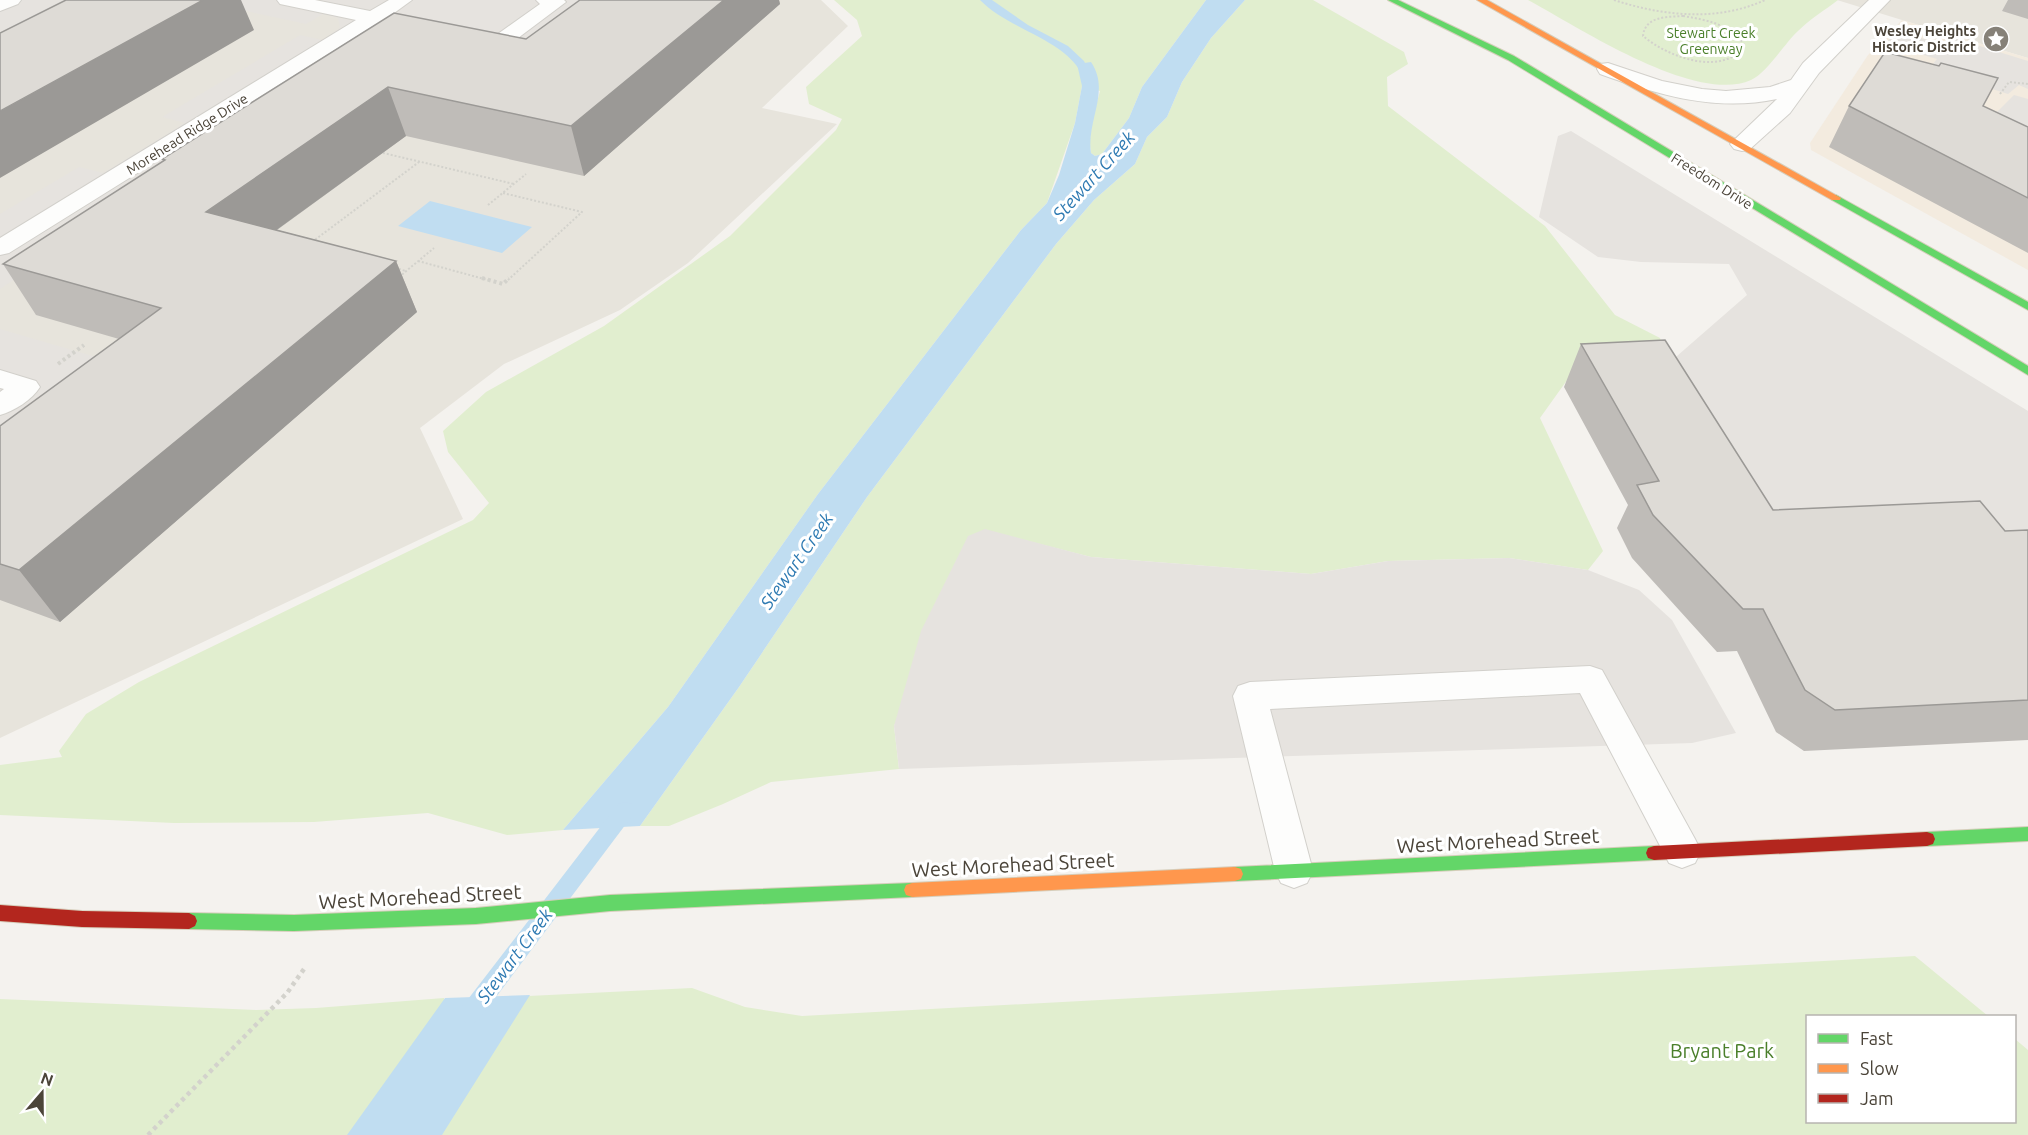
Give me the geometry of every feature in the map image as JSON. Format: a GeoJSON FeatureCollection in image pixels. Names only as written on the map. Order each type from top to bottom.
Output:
{"type":"FeatureCollection","features":[{"type":"Feature","properties":{"kind":"main road","name":"Freedom Drive"},"geometry":{"type":"LineString","coordinates":[[1392,0],[1511,58],[2028,371]]}},
{"type":"Feature","properties":{"kind":"main road"},"geometry":{"type":"LineString","coordinates":[[1481,0],[1742,144],[2028,307]]}},
{"type":"Feature","properties":{"kind":"main road"},"geometry":{"type":"LineString","coordinates":[[1511,58],[1566,75]]}},
{"type":"Feature","properties":{"kind":"main road"},"geometry":{"type":"LineString","coordinates":[[1700,140],[1742,144]]}},
{"type":"Feature","properties":{"kind":"main road","name":"West Morehead Street"},"geometry":{"type":"LineString","coordinates":[[0,913],[82,919],[294,922],[476,916],[610,903],[2028,834]]}},
{"type":"Feature","properties":{"kind":"street"},"geometry":{"type":"LineString","coordinates":[[1742,144],[1782,108],[1811,68],[1880,0]]}},
{"type":"Feature","properties":{"kind":"street"},"geometry":{"type":"LineString","coordinates":[[1605,68],[1674,90],[1721,98],[1767,96],[1798,85]]}},
{"type":"Feature","properties":{"kind":"lane"},"geometry":{"type":"LineString","coordinates":[[0,5],[11,0]]}},
{"type":"Feature","properties":{"kind":"lane"},"geometry":{"type":"LineString","coordinates":[[287,0],[397,22]]}},
{"type":"Feature","properties":{"kind":"lane","name":"Morehead Ridge Drive"},"geometry":{"type":"LineString","coordinates":[[0,248],[402,0]]}},
{"type":"Feature","properties":{"kind":"lane"},"geometry":{"type":"LineString","coordinates":[[454,34],[500,43],[556,2],[546,0]]}},
{"type":"Feature","properties":{"kind":"lane"},"geometry":{"type":"LineString","coordinates":[[212,118],[234,127]]}},
{"type":"Feature","properties":{"kind":"lane"},"geometry":{"type":"LineString","coordinates":[[103,186],[137,187]]}},
{"type":"Feature","properties":{"kind":"lane"},"geometry":{"type":"LineString","coordinates":[[0,379],[26,387],[0,406]]}},
{"type":"Feature","properties":{"kind":"lane"},"geometry":{"type":"LineString","coordinates":[[1294,871],[1250,696],[1590,679],[1682,851]]}},
{"type":"Feature","properties":{"kind":"path"},"geometry":{"type":"LineString","coordinates":[[1614,0],[1682,15],[1720,25],[1742,38],[1745,46],[1742,52],[1720,60],[1704,61],[1672,55],[1649,43],[1643,36],[1642,30],[1646,24],[1654,20],[1682,15],[1722,13],[1752,7],[1765,0]]}},
{"type":"Feature","properties":{"kind":"path"},"geometry":{"type":"LineString","coordinates":[[1650,9],[1658,17],[1654,20]]}},
{"type":"Feature","properties":{"kind":"path"},"geometry":{"type":"LineString","coordinates":[[1720,25],[1717,18],[1722,13]]}},
{"type":"Feature","properties":{"kind":"path"},"geometry":{"type":"LineString","coordinates":[[2000,94],[2009,82],[2028,84]]}},
{"type":"Feature","properties":{"kind":"path"},"geometry":{"type":"LineString","coordinates":[[370,150],[514,184]]}},
{"type":"Feature","properties":{"kind":"path"},"geometry":{"type":"LineString","coordinates":[[319,248],[308,245],[420,161]]}},
{"type":"Feature","properties":{"kind":"path"},"geometry":{"type":"LineString","coordinates":[[488,205],[526,174]]}},
{"type":"Feature","properties":{"kind":"path"},"geometry":{"type":"LineString","coordinates":[[418,261],[502,284],[582,212],[503,193]]}},
{"type":"Feature","properties":{"kind":"path"},"geometry":{"type":"LineString","coordinates":[[392,283],[434,248]]}},
{"type":"Feature","properties":{"kind":"path"},"geometry":{"type":"LineString","coordinates":[[384,265],[406,271]]}},
{"type":"Feature","properties":{"kind":"path"},"geometry":{"type":"LineString","coordinates":[[148,1135],[287,993],[340,920]]}},
{"type":"Feature","properties":{"kind":"shaded area"},"geometry":{"type":"Polygon","coordinates":[[[0,0],[821,0],[848,26],[762,108],[837,124],[688,263],[620,310],[504,364],[420,428],[463,519],[0,738],[0,0]]]}},
{"type":"Feature","properties":{"kind":"shaded area"},"geometry":{"type":"Polygon","coordinates":[[[0,0],[156,0],[0,82],[0,0]]]}},
{"type":"Feature","properties":{"kind":"shaded area"},"geometry":{"type":"Polygon","coordinates":[[[195,0],[595,0],[613,4],[106,219],[0,289],[0,214],[79,167],[103,173],[185,123],[162,117],[300,35],[322,40],[340,28],[338,18],[323,14],[306,24],[195,0]]]}},
{"type":"Feature","properties":{"kind":"shaded area","name":"Wesley Heights Historic District"},"geometry":{"type":"Polygon","coordinates":[[[1837,0],[2028,0],[2028,58],[1902,20],[1837,0]]]}},
{"type":"Feature","properties":{"kind":"shaded area"},"geometry":{"type":"Polygon","coordinates":[[[1902,20],[2028,58],[2028,270],[1811,150],[1810,143],[1868,55],[1902,20]]]}},
{"type":"Feature","properties":{"kind":"shaded area"},"geometry":{"type":"Polygon","coordinates":[[[1897,31],[1944,45],[1954,38],[2028,61],[2028,89],[2019,85],[2008,94],[1929,69],[1937,59],[1885,44],[1897,31]]]}},
{"type":"Feature","properties":{"kind":"shaded area"},"geometry":{"type":"Polygon","coordinates":[[[2014,95],[2028,99],[2028,170],[1991,118],[2014,95]]]}},
{"type":"Feature","properties":{"kind":"shaded area"},"geometry":{"type":"Polygon","coordinates":[[[1571,131],[2028,411],[2028,559],[1748,553],[1646,383],[1747,295],[1729,264],[1641,262],[1598,257],[1539,217],[1558,136],[1571,131]]]}},
{"type":"Feature","properties":{"kind":"shaded area"},"geometry":{"type":"Polygon","coordinates":[[[0,329],[96,357],[0,455],[0,329]]]}},
{"type":"Feature","properties":{"kind":"shaded area"},"geometry":{"type":"Polygon","coordinates":[[[985,529],[1091,557],[1311,574],[1388,561],[1509,558],[1588,570],[1639,590],[1672,620],[1736,733],[1692,743],[899,769],[894,726],[921,631],[968,536],[985,529]]]}},
{"type":"Feature","properties":{"kind":"green space"},"geometry":{"type":"Polygon","coordinates":[[[834,0],[1206,0],[1142,87],[1129,118],[1102,154],[1095,156],[1091,153],[1090,137],[1100,91],[1082,86],[1075,123],[1047,203],[1021,230],[818,494],[668,707],[563,830],[507,835],[428,813],[314,822],[174,823],[0,815],[0,765],[62,757],[59,751],[86,714],[139,682],[473,520],[489,503],[448,452],[443,431],[486,392],[604,326],[730,236],[836,130],[842,119],[809,104],[806,87],[862,36],[857,20],[834,0]]]}},
{"type":"Feature","properties":{"kind":"green space"},"geometry":{"type":"Polygon","coordinates":[[[1245,0],[1313,0],[1404,52],[1408,64],[1387,77],[1388,106],[1545,226],[1615,315],[1660,338],[1667,357],[1570,376],[1540,418],[1603,551],[1588,570],[1509,558],[1388,561],[1311,574],[1091,557],[985,530],[894,726],[899,769],[771,782],[669,826],[640,826],[739,687],[867,497],[1056,244],[1094,200],[1135,164],[1147,137],[1167,117],[1182,82],[1211,38],[1245,0]]]}},
{"type":"Feature","properties":{"kind":"green space","name":"Stewart Creek Greenway"},"geometry":{"type":"Polygon","coordinates":[[[1528,0],[1838,0],[1798,31],[1757,76],[1751,80],[1728,85],[1700,82],[1669,73],[1638,60],[1528,0]]]}},
{"type":"Feature","properties":{"kind":"green space","name":"Bryant Park"},"geometry":{"type":"Polygon","coordinates":[[[1915,956],[1987,1015],[1806,1015],[1806,1123],[2016,1123],[2016,1040],[2028,1050],[2028,1135],[0,1135],[0,999],[256,1010],[316,1008],[444,998],[444,1000],[692,988],[745,1007],[802,1016],[1915,956]]]}},
{"type":"Feature","properties":{"kind":"water"},"geometry":{"type":"Polygon","coordinates":[[[1206,0],[1245,0],[1211,38],[1182,82],[1167,117],[1147,137],[1135,164],[1094,200],[1056,244],[867,497],[739,687],[640,826],[563,830],[668,707],[818,494],[1021,230],[1047,203],[1059,175],[1075,123],[1082,86],[1077,64],[1091,62],[1097,73],[1098,95],[1090,141],[1091,153],[1095,156],[1102,154],[1129,118],[1142,87],[1206,0]]]}},
{"type":"Feature","properties":{"kind":"water"},"geometry":{"type":"Polygon","coordinates":[[[430,201],[532,227],[502,253],[398,226],[430,201]]]}},
{"type":"Feature","properties":{"kind":"water"},"geometry":{"type":"Polygon","coordinates":[[[530,995],[442,1135],[347,1135],[445,998],[530,995]]]}},
{"type":"Feature","properties":{"kind":"building"},"geometry":{"type":"Polygon","coordinates":[[[66,0],[203,0],[0,111],[0,33],[66,0]]]}},
{"type":"Feature","properties":{"kind":"building"},"geometry":{"type":"Polygon","coordinates":[[[580,0],[724,0],[571,126],[388,87],[206,212],[396,261],[19,570],[0,564],[0,426],[161,308],[3,264],[165,160],[162,159],[394,13],[526,39],[580,0]]]}},
{"type":"Feature","properties":{"kind":"building"},"geometry":{"type":"Polygon","coordinates":[[[1885,52],[1939,66],[1941,63],[1998,78],[1983,106],[2028,127],[2028,198],[1849,106],[1885,52]]]}},
{"type":"Feature","properties":{"kind":"building"},"geometry":{"type":"Polygon","coordinates":[[[1665,340],[1773,510],[1980,501],[2005,531],[2028,530],[2028,700],[1835,710],[1805,690],[1763,609],[1743,609],[1653,515],[1637,485],[1659,481],[1581,344],[1665,340]]]}},
{"type":"Feature","properties":{"kind":"waterway"},"geometry":{"type":"LineString","coordinates":[[985,0],[1024,27],[1073,55],[1081,63],[1090,83]]}},
{"type":"Feature","properties":{"kind":"waterway","name":"Stewart Creek"},"geometry":{"type":"LineString","coordinates":[[470,1014],[625,810]]}},
{"type":"Feature","properties":{"kind":"traffic: fast"},"geometry":{"type":"LineString","coordinates":[[1392,0],[1511,58],[2028,371]]}},
{"type":"Feature","properties":{"kind":"traffic: fast"},"geometry":{"type":"LineString","coordinates":[[1836,198],[2028,307]]}},
{"type":"Feature","properties":{"kind":"traffic: fast"},"geometry":{"type":"LineString","coordinates":[[1927,839],[2028,834]]}},
{"type":"Feature","properties":{"kind":"traffic: fast"},"geometry":{"type":"LineString","coordinates":[[1235,874],[1654,853]]}},
{"type":"Feature","properties":{"kind":"traffic: fast"},"geometry":{"type":"LineString","coordinates":[[189,921],[294,923],[476,916],[610,903],[912,890]]}},
{"type":"Feature","properties":{"kind":"traffic: slow"},"geometry":{"type":"LineString","coordinates":[[1481,0],[1836,198]]}},
{"type":"Feature","properties":{"kind":"traffic: slow"},"geometry":{"type":"LineString","coordinates":[[912,890],[1235,874]]}},
{"type":"Feature","properties":{"kind":"traffic: jam"},"geometry":{"type":"LineString","coordinates":[[1654,853],[1927,839]]}},
{"type":"Feature","properties":{"kind":"traffic: jam"},"geometry":{"type":"LineString","coordinates":[[0,913],[82,919],[189,921]]}},
{"type":"Feature","properties":{"kind":"place","name":"Wesley Heights Historic District"},"geometry":{"type":"Point","coordinates":[1996,39]}}]}
